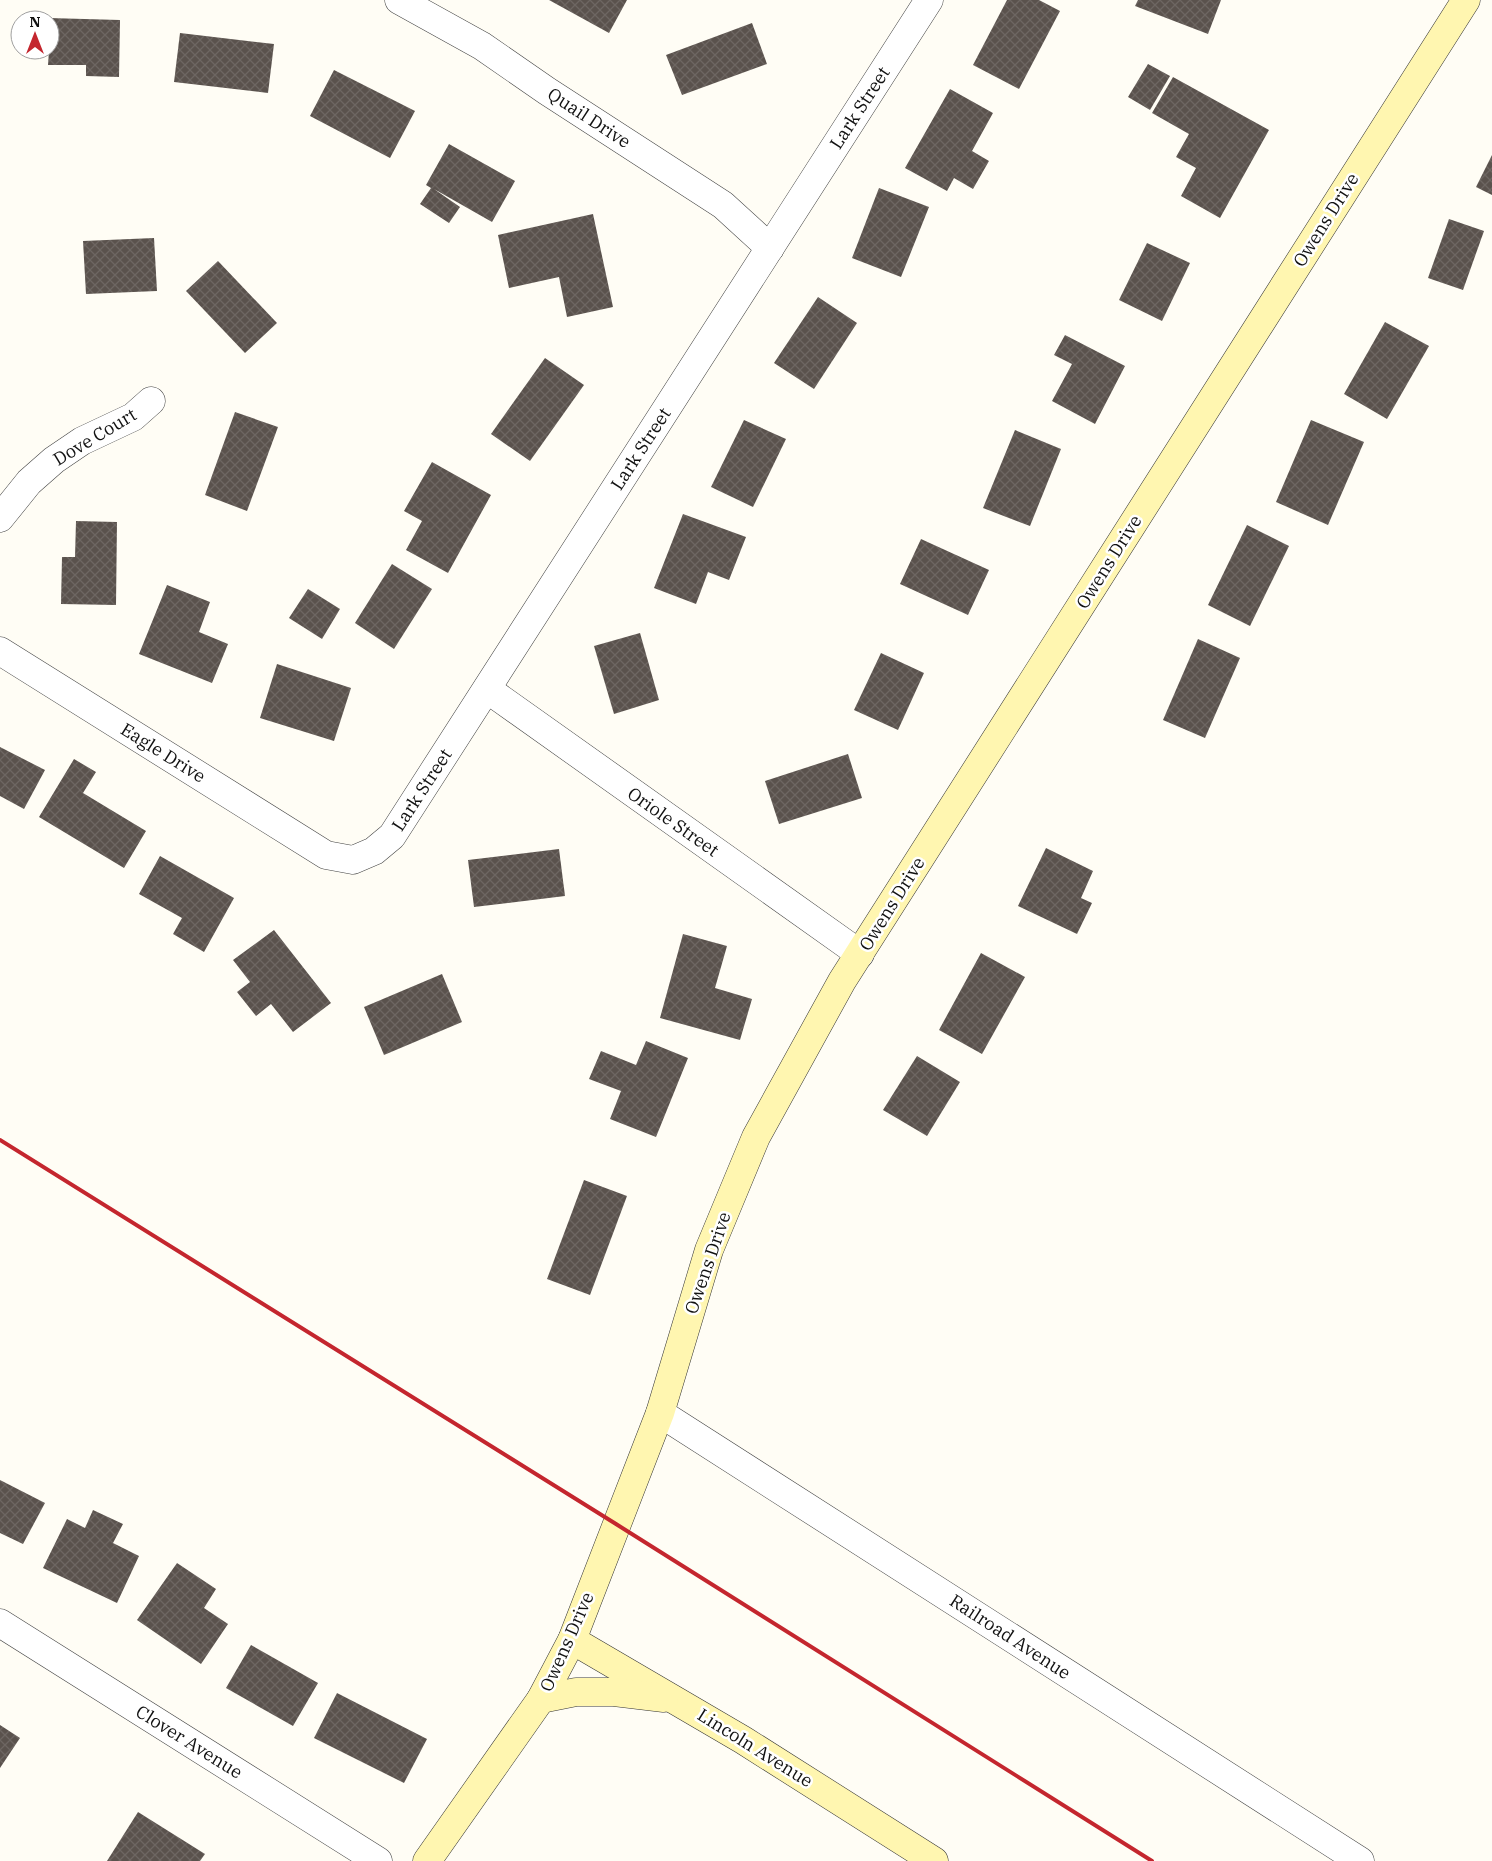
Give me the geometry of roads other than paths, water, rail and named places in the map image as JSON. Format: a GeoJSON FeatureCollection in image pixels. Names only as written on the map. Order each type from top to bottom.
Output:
{"type":"FeatureCollection","features":[{"type":"Feature","properties":{"kind":"street","name":"Quail Drive"},"geometry":{"type":"LineString","coordinates":[[399,0],[482,46],[547,91],[724,205],[770,248]]}},
{"type":"Feature","properties":{"kind":"street","name":"Lark Street"},"geometry":{"type":"LineString","coordinates":[[326,855],[353,860],[374,851],[392,836],[929,0]]}},
{"type":"Feature","properties":{"kind":"street","name":"Owens Drive"},"geometry":{"type":"LineString","coordinates":[[427,1861],[541,1699],[572,1640],[660,1413],[709,1250],[756,1137],[842,981],[1466,0]]}},
{"type":"Feature","properties":{"kind":"street","name":"Dove Court"},"geometry":{"type":"LineString","coordinates":[[0,518],[29,482],[54,460],[82,441],[133,417],[151,401]]}},
{"type":"Feature","properties":{"kind":"street","name":"Eagle Drive"},"geometry":{"type":"LineString","coordinates":[[0,651],[326,855]]}},
{"type":"Feature","properties":{"kind":"street","name":"Oriole Street"},"geometry":{"type":"LineString","coordinates":[[487,690],[860,954]]}},
{"type":"Feature","properties":{"kind":"street","name":"Railroad Avenue"},"geometry":{"type":"LineString","coordinates":[[660,1413],[1360,1861]]}},
{"type":"Feature","properties":{"kind":"street","name":"Clover Avenue"},"geometry":{"type":"LineString","coordinates":[[0,1623],[378,1861]]}},
{"type":"Feature","properties":{"kind":"street","name":"Lincoln Avenue"},"geometry":{"type":"LineString","coordinates":[[572,1640],[743,1740],[934,1861]]}},
{"type":"Feature","properties":{"kind":"street"},"geometry":{"type":"LineString","coordinates":[[541,1699],[576,1692],[614,1692],[675,1699]]}},
{"type":"Feature","properties":{"kind":"railway"},"geometry":{"type":"LineString","coordinates":[[0,1140],[1152,1861]]}}]}
